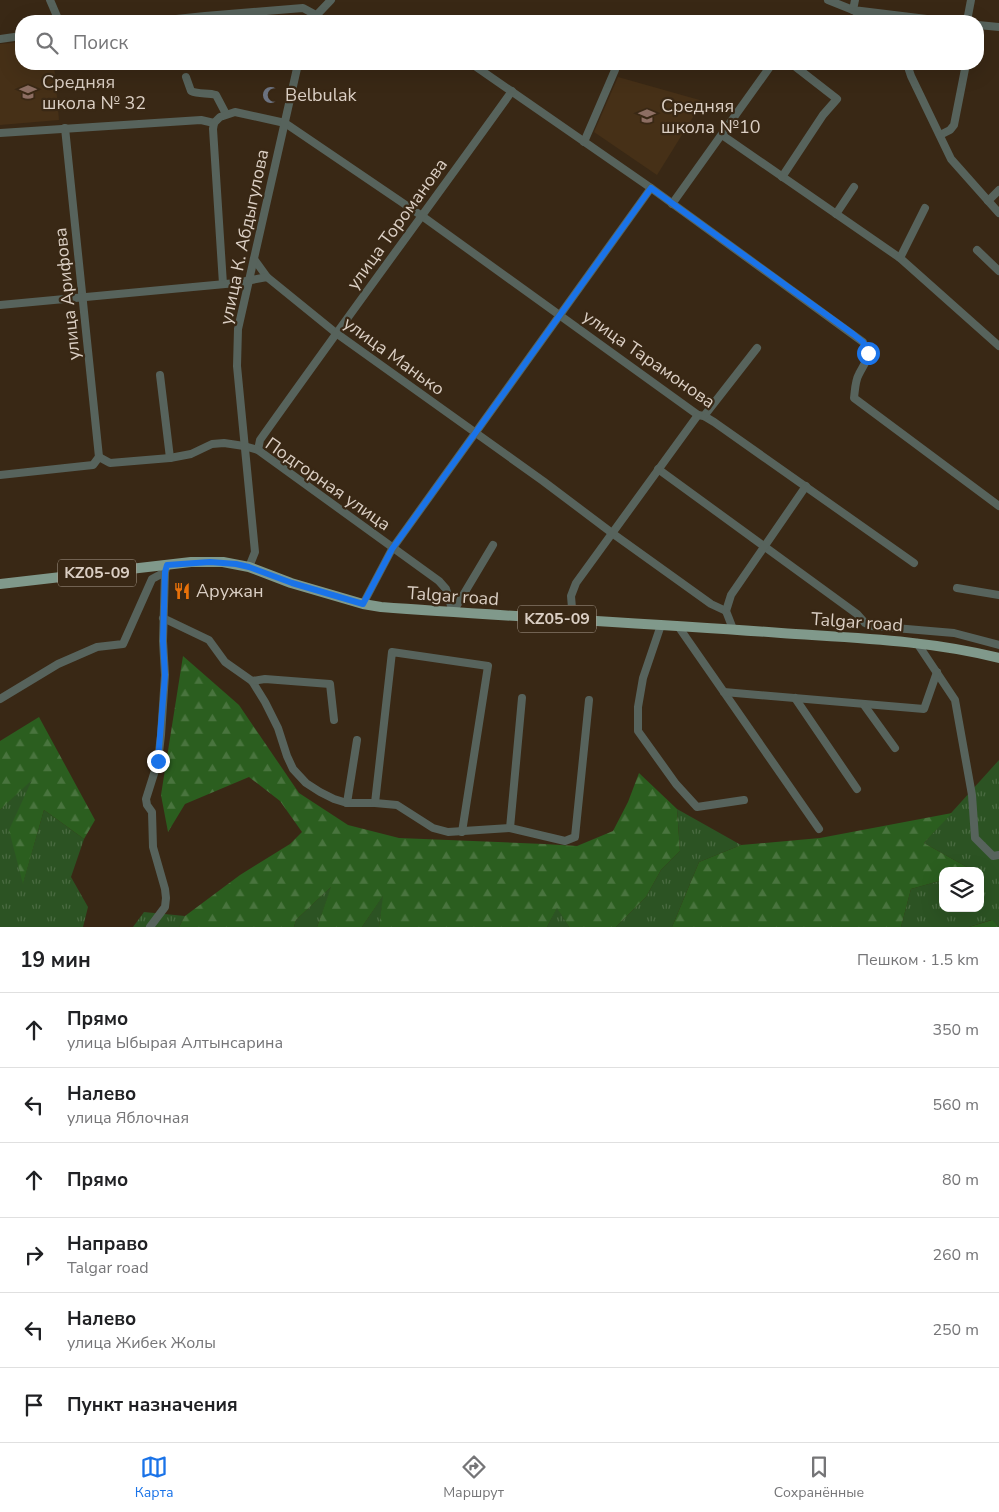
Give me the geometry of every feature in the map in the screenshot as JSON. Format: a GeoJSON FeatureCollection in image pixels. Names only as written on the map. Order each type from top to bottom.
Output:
{"type":"FeatureCollection","features":[{"type":"Feature","properties":{"kind":"main road","name":"Talgar road"},"geometry":{"type":"LineString","coordinates":[[0,584],[210,562],[249,567],[292,583],[363,604],[453,612],[732,629],[917,643],[968,650],[999,658]]}},
{"type":"Feature","properties":{"kind":"street"},"geometry":{"type":"LineString","coordinates":[[50,0],[57,15]]}},
{"type":"Feature","properties":{"kind":"street"},"geometry":{"type":"LineString","coordinates":[[316,15],[331,0]]}},
{"type":"Feature","properties":{"kind":"street"},"geometry":{"type":"LineString","coordinates":[[828,0],[861,15]]}},
{"type":"Feature","properties":{"kind":"street"},"geometry":{"type":"LineString","coordinates":[[853,10],[855,0]]}},
{"type":"Feature","properties":{"kind":"street"},"geometry":{"type":"LineString","coordinates":[[968,15],[971,0]]}},
{"type":"Feature","properties":{"kind":"street"},"geometry":{"type":"LineString","coordinates":[[211,15],[303,8],[310,15]]}},
{"type":"Feature","properties":{"kind":"street"},"geometry":{"type":"LineString","coordinates":[[853,10],[894,15]]}},
{"type":"Feature","properties":{"kind":"street"},"geometry":{"type":"LineString","coordinates":[[984,26],[999,27]]}},
{"type":"Feature","properties":{"kind":"street"},"geometry":{"type":"LineString","coordinates":[[0,38],[15,37]]}},
{"type":"Feature","properties":{"kind":"street","name":"улица К. Абдыгулова"},"geometry":{"type":"LineString","coordinates":[[249,567],[254,552],[237,366],[238,329],[297,70]]}},
{"type":"Feature","properties":{"kind":"street"},"geometry":{"type":"LineString","coordinates":[[481,70],[651,188],[863,342],[868,353],[865,366],[858,376],[854,398],[999,506]]}},
{"type":"Feature","properties":{"kind":"street"},"geometry":{"type":"LineString","coordinates":[[584,142],[615,70]]}},
{"type":"Feature","properties":{"kind":"street"},"geometry":{"type":"LineString","coordinates":[[672,204],[768,70]]}},
{"type":"Feature","properties":{"kind":"street"},"geometry":{"type":"LineString","coordinates":[[782,177],[823,115],[837,99],[800,70]]}},
{"type":"Feature","properties":{"kind":"street"},"geometry":{"type":"LineString","coordinates":[[909,70],[951,159],[999,213]]}},
{"type":"Feature","properties":{"kind":"street"},"geometry":{"type":"LineString","coordinates":[[940,135],[950,130],[954,125],[965,70]]}},
{"type":"Feature","properties":{"kind":"street"},"geometry":{"type":"LineString","coordinates":[[186,77],[191,91],[199,94],[211,93],[216,95],[226,114],[214,123],[213,140],[224,284]]}},
{"type":"Feature","properties":{"kind":"street","name":"улица Тороманова"},"geometry":{"type":"LineString","coordinates":[[258,450],[260,440],[512,91]]}},
{"type":"Feature","properties":{"kind":"street","name":"улица Тарамонова"},"geometry":{"type":"LineString","coordinates":[[226,114],[235,112],[285,123],[422,216],[559,316],[701,416],[806,486],[914,563]]}},
{"type":"Feature","properties":{"kind":"street"},"geometry":{"type":"LineString","coordinates":[[0,133],[201,120],[214,123]]}},
{"type":"Feature","properties":{"kind":"street","name":"улица Арифова"},"geometry":{"type":"LineString","coordinates":[[65,128],[99,457]]}},
{"type":"Feature","properties":{"kind":"street"},"geometry":{"type":"LineString","coordinates":[[722,135],[900,258],[999,346]]}},
{"type":"Feature","properties":{"kind":"street"},"geometry":{"type":"LineString","coordinates":[[836,214],[854,187]]}},
{"type":"Feature","properties":{"kind":"street"},"geometry":{"type":"LineString","coordinates":[[363,604],[392,549],[651,188]]}},
{"type":"Feature","properties":{"kind":"street"},"geometry":{"type":"LineString","coordinates":[[988,201],[999,190]]}},
{"type":"Feature","properties":{"kind":"street"},"geometry":{"type":"LineString","coordinates":[[900,258],[925,208]]}},
{"type":"Feature","properties":{"kind":"street"},"geometry":{"type":"LineString","coordinates":[[976,250],[999,271]]}},
{"type":"Feature","properties":{"kind":"street","name":"улица Манько"},"geometry":{"type":"LineString","coordinates":[[254,259],[267,277],[336,333],[711,604],[726,611]]}},
{"type":"Feature","properties":{"kind":"street"},"geometry":{"type":"LineString","coordinates":[[0,306],[224,284],[267,277]]}},
{"type":"Feature","properties":{"kind":"street"},"geometry":{"type":"LineString","coordinates":[[573,620],[572,590],[658,469],[757,348]]}},
{"type":"Feature","properties":{"kind":"street"},"geometry":{"type":"LineString","coordinates":[[160,375],[170,458]]}},
{"type":"Feature","properties":{"kind":"street","name":"Подгорная улица"},"geometry":{"type":"LineString","coordinates":[[99,457],[110,463],[170,458],[191,454],[212,444],[230,443],[258,450],[443,585],[453,612]]}},
{"type":"Feature","properties":{"kind":"street"},"geometry":{"type":"LineString","coordinates":[[0,475],[93,465],[99,457]]}},
{"type":"Feature","properties":{"kind":"street"},"geometry":{"type":"LineString","coordinates":[[658,469],[857,614],[865,623],[871,626],[954,634],[999,644]]}},
{"type":"Feature","properties":{"kind":"street"},"geometry":{"type":"LineString","coordinates":[[732,629],[726,611],[736,586],[806,486]]}},
{"type":"Feature","properties":{"kind":"street"},"geometry":{"type":"LineString","coordinates":[[453,612],[493,545]]}},
{"type":"Feature","properties":{"kind":"street"},"geometry":{"type":"LineString","coordinates":[[150,927],[165,907],[166,898],[166,889],[153,847],[152,812],[146,800],[158,761],[161,735],[165,675],[163,618],[166,568]]}},
{"type":"Feature","properties":{"kind":"street"},"geometry":{"type":"LineString","coordinates":[[0,699],[58,664],[97,647],[123,644],[152,579],[166,568]]}},
{"type":"Feature","properties":{"kind":"street"},"geometry":{"type":"LineString","coordinates":[[957,588],[999,595]]}},
{"type":"Feature","properties":{"kind":"street"},"geometry":{"type":"LineString","coordinates":[[163,618],[209,640],[225,662],[252,681],[266,702],[278,728],[286,756],[293,769],[306,783],[334,800],[347,803],[397,805],[433,828],[448,832],[510,828],[565,841],[575,837],[589,700]]}},
{"type":"Feature","properties":{"kind":"street"},"geometry":{"type":"LineString","coordinates":[[661,625],[642,678],[638,707],[638,731],[676,784],[697,806],[744,800]]}},
{"type":"Feature","properties":{"kind":"street"},"geometry":{"type":"LineString","coordinates":[[678,626],[819,829]]}},
{"type":"Feature","properties":{"kind":"street"},"geometry":{"type":"LineString","coordinates":[[917,643],[955,700],[972,795],[975,838],[993,856],[999,855]]}},
{"type":"Feature","properties":{"kind":"street"},"geometry":{"type":"LineString","coordinates":[[375,803],[392,652],[488,666],[462,832]]}},
{"type":"Feature","properties":{"kind":"street"},"geometry":{"type":"LineString","coordinates":[[724,692],[924,709],[937,672]]}},
{"type":"Feature","properties":{"kind":"street"},"geometry":{"type":"LineString","coordinates":[[252,681],[265,679],[330,684],[334,720]]}},
{"type":"Feature","properties":{"kind":"street"},"geometry":{"type":"LineString","coordinates":[[510,828],[522,698]]}},
{"type":"Feature","properties":{"kind":"street"},"geometry":{"type":"LineString","coordinates":[[795,698],[857,789]]}},
{"type":"Feature","properties":{"kind":"street"},"geometry":{"type":"LineString","coordinates":[[864,705],[895,748]]}},
{"type":"Feature","properties":{"kind":"street"},"geometry":{"type":"LineString","coordinates":[[347,803],[357,740]]}},
{"type":"Feature","properties":{"kind":"shaded area","name":"Средняя школа № 32"},"geometry":{"type":"Polygon","coordinates":[[[15,43],[15,70],[55,70],[59,120],[0,125],[0,44],[15,43]]]}},
{"type":"Feature","properties":{"kind":"shaded area","name":"Средняя школа №10"},"geometry":{"type":"Polygon","coordinates":[[[618,77],[703,101],[657,175],[594,132],[618,77]]]}},
{"type":"Feature","properties":{"kind":"green space"},"geometry":{"type":"Polygon","coordinates":[[[183,656],[239,705],[299,793],[348,825],[399,838],[577,846],[613,831],[628,802],[639,773],[677,809],[680,851],[661,870],[646,897],[616,927],[569,927],[557,908],[547,927],[379,927],[383,896],[362,927],[317,927],[331,887],[296,920],[294,927],[179,927],[185,916],[240,875],[290,844],[302,832],[280,801],[249,777],[185,804],[168,832],[161,795],[183,656]]]}},
{"type":"Feature","properties":{"kind":"green space"},"geometry":{"type":"Polygon","coordinates":[[[39,717],[95,820],[84,839],[44,810],[23,884],[9,830],[32,780],[0,810],[0,741],[39,717]]]}},
{"type":"Feature","properties":{"kind":"green space"},"geometry":{"type":"Polygon","coordinates":[[[999,760],[999,927],[991,920],[969,927],[901,927],[911,889],[939,881],[939,912],[984,912],[984,867],[967,867],[924,843],[999,760]]]}},
{"type":"Feature","properties":{"kind":"green space"},"geometry":{"type":"Polygon","coordinates":[[[33,778],[23,883],[44,810],[84,839],[71,877],[88,907],[83,927],[0,927],[0,810],[33,778]]]}},
{"type":"Feature","properties":{"kind":"green space"},"geometry":{"type":"Polygon","coordinates":[[[677,809],[741,845],[699,862],[672,927],[616,927],[646,897],[661,870],[680,851],[677,809]]]}},
{"type":"Feature","properties":{"kind":"green space"},"geometry":{"type":"Polygon","coordinates":[[[952,813],[924,843],[967,867],[939,867],[939,881],[911,889],[901,927],[672,927],[699,862],[741,845],[820,838],[952,813]]]}},
{"type":"Feature","properties":{"kind":"green space"},"geometry":{"type":"Polygon","coordinates":[[[332,886],[317,927],[294,927],[296,920],[332,886]]]}},
{"type":"Feature","properties":{"kind":"green space"},"geometry":{"type":"Polygon","coordinates":[[[384,894],[379,927],[362,927],[384,894]]]}},
{"type":"Feature","properties":{"kind":"green space"},"geometry":{"type":"Polygon","coordinates":[[[557,907],[569,927],[547,927],[557,907]]]}},
{"type":"Feature","properties":{"kind":"green space"},"geometry":{"type":"Polygon","coordinates":[[[144,912],[185,916],[179,927],[133,927],[144,912]]]}},
{"type":"Feature","properties":{"kind":"green space"},"geometry":{"type":"Polygon","coordinates":[[[992,920],[999,927],[969,927],[992,920]]]}},
{"type":"Feature","properties":{"kind":"place","name":"Средняя школа № 32"},"geometry":{"type":"Point","coordinates":[28,92]}},
{"type":"Feature","properties":{"kind":"place","name":"Belbulak"},"geometry":{"type":"Point","coordinates":[271,95]}},
{"type":"Feature","properties":{"kind":"place","name":"Средняя школа №10"},"geometry":{"type":"Point","coordinates":[647,116]}},
{"type":"Feature","properties":{"kind":"place","name":"Аружан"},"geometry":{"type":"Point","coordinates":[182,591]}},
{"type":"Feature","properties":{"kind":"route"},"geometry":{"type":"LineString","coordinates":[[158,761],[165,675],[163,641],[165,572],[167,565],[191,562],[236,564],[363,604],[392,549],[651,188],[853,334],[863,342],[868,353]]}}]}
